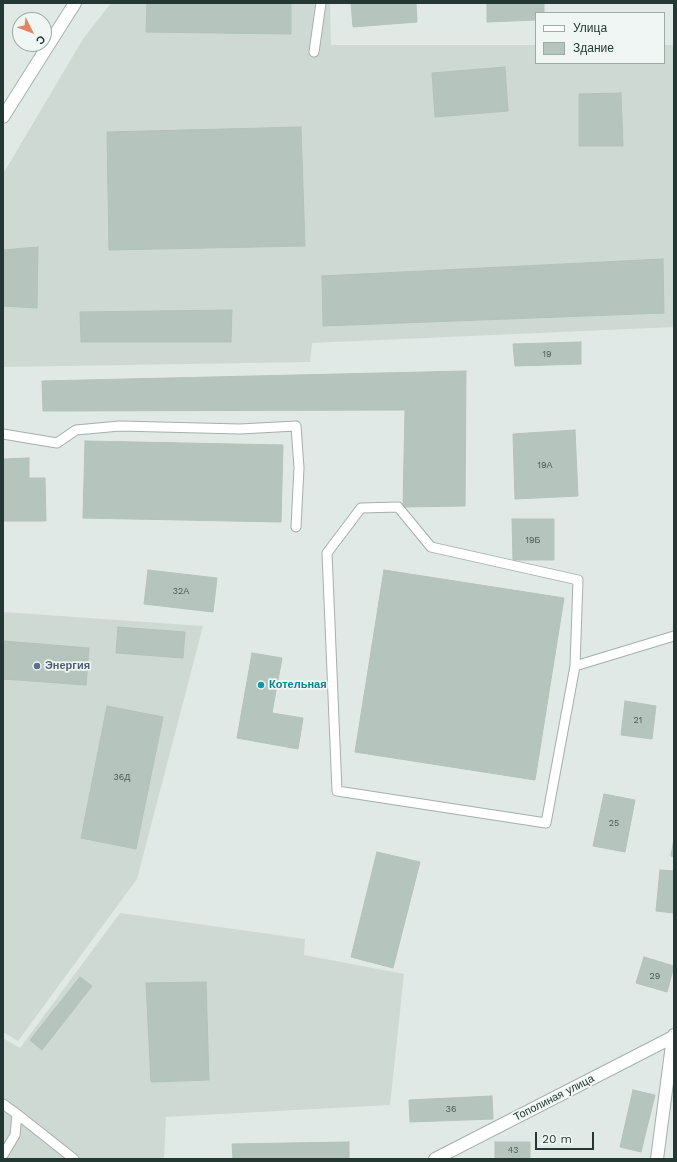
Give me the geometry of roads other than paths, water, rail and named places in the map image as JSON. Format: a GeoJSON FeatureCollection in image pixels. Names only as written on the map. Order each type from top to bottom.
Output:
{"type":"FeatureCollection","features":[{"type":"Feature","properties":{"kind":"street"},"geometry":{"type":"LineString","coordinates":[[3,117],[75,3]]}},
{"type":"Feature","properties":{"kind":"street","name":"Тополиная улица"},"geometry":{"type":"LineString","coordinates":[[435,1159],[673,1036]]}},
{"type":"Feature","properties":{"kind":"street","name":"Тополиная улица"},"geometry":{"type":"LineString","coordinates":[[657,1159],[673,1036]]}},
{"type":"Feature","properties":{"kind":"lane"},"geometry":{"type":"LineString","coordinates":[[314,52],[321,3]]}},
{"type":"Feature","properties":{"kind":"lane"},"geometry":{"type":"LineString","coordinates":[[3,434],[57,443],[76,430],[120,426],[240,429],[296,426],[299,468],[296,527]]}},
{"type":"Feature","properties":{"kind":"lane"},"geometry":{"type":"LineString","coordinates":[[398,506],[431,547],[578,580],[574,666],[546,823],[337,791],[327,553],[361,508],[398,506]]}},
{"type":"Feature","properties":{"kind":"lane"},"geometry":{"type":"LineString","coordinates":[[574,666],[674,636]]}},
{"type":"Feature","properties":{"kind":"lane"},"geometry":{"type":"LineString","coordinates":[[3,1104],[74,1159]]}},
{"type":"Feature","properties":{"kind":"lane"},"geometry":{"type":"LineString","coordinates":[[3,1155],[15,1135],[17,1114]]}},
{"type":"Feature","properties":{"kind":"place","name":"Энергия"},"geometry":{"type":"Point","coordinates":[37,666]}},
{"type":"Feature","properties":{"kind":"place","name":"Котельная"},"geometry":{"type":"Point","coordinates":[261,685]}}]}
